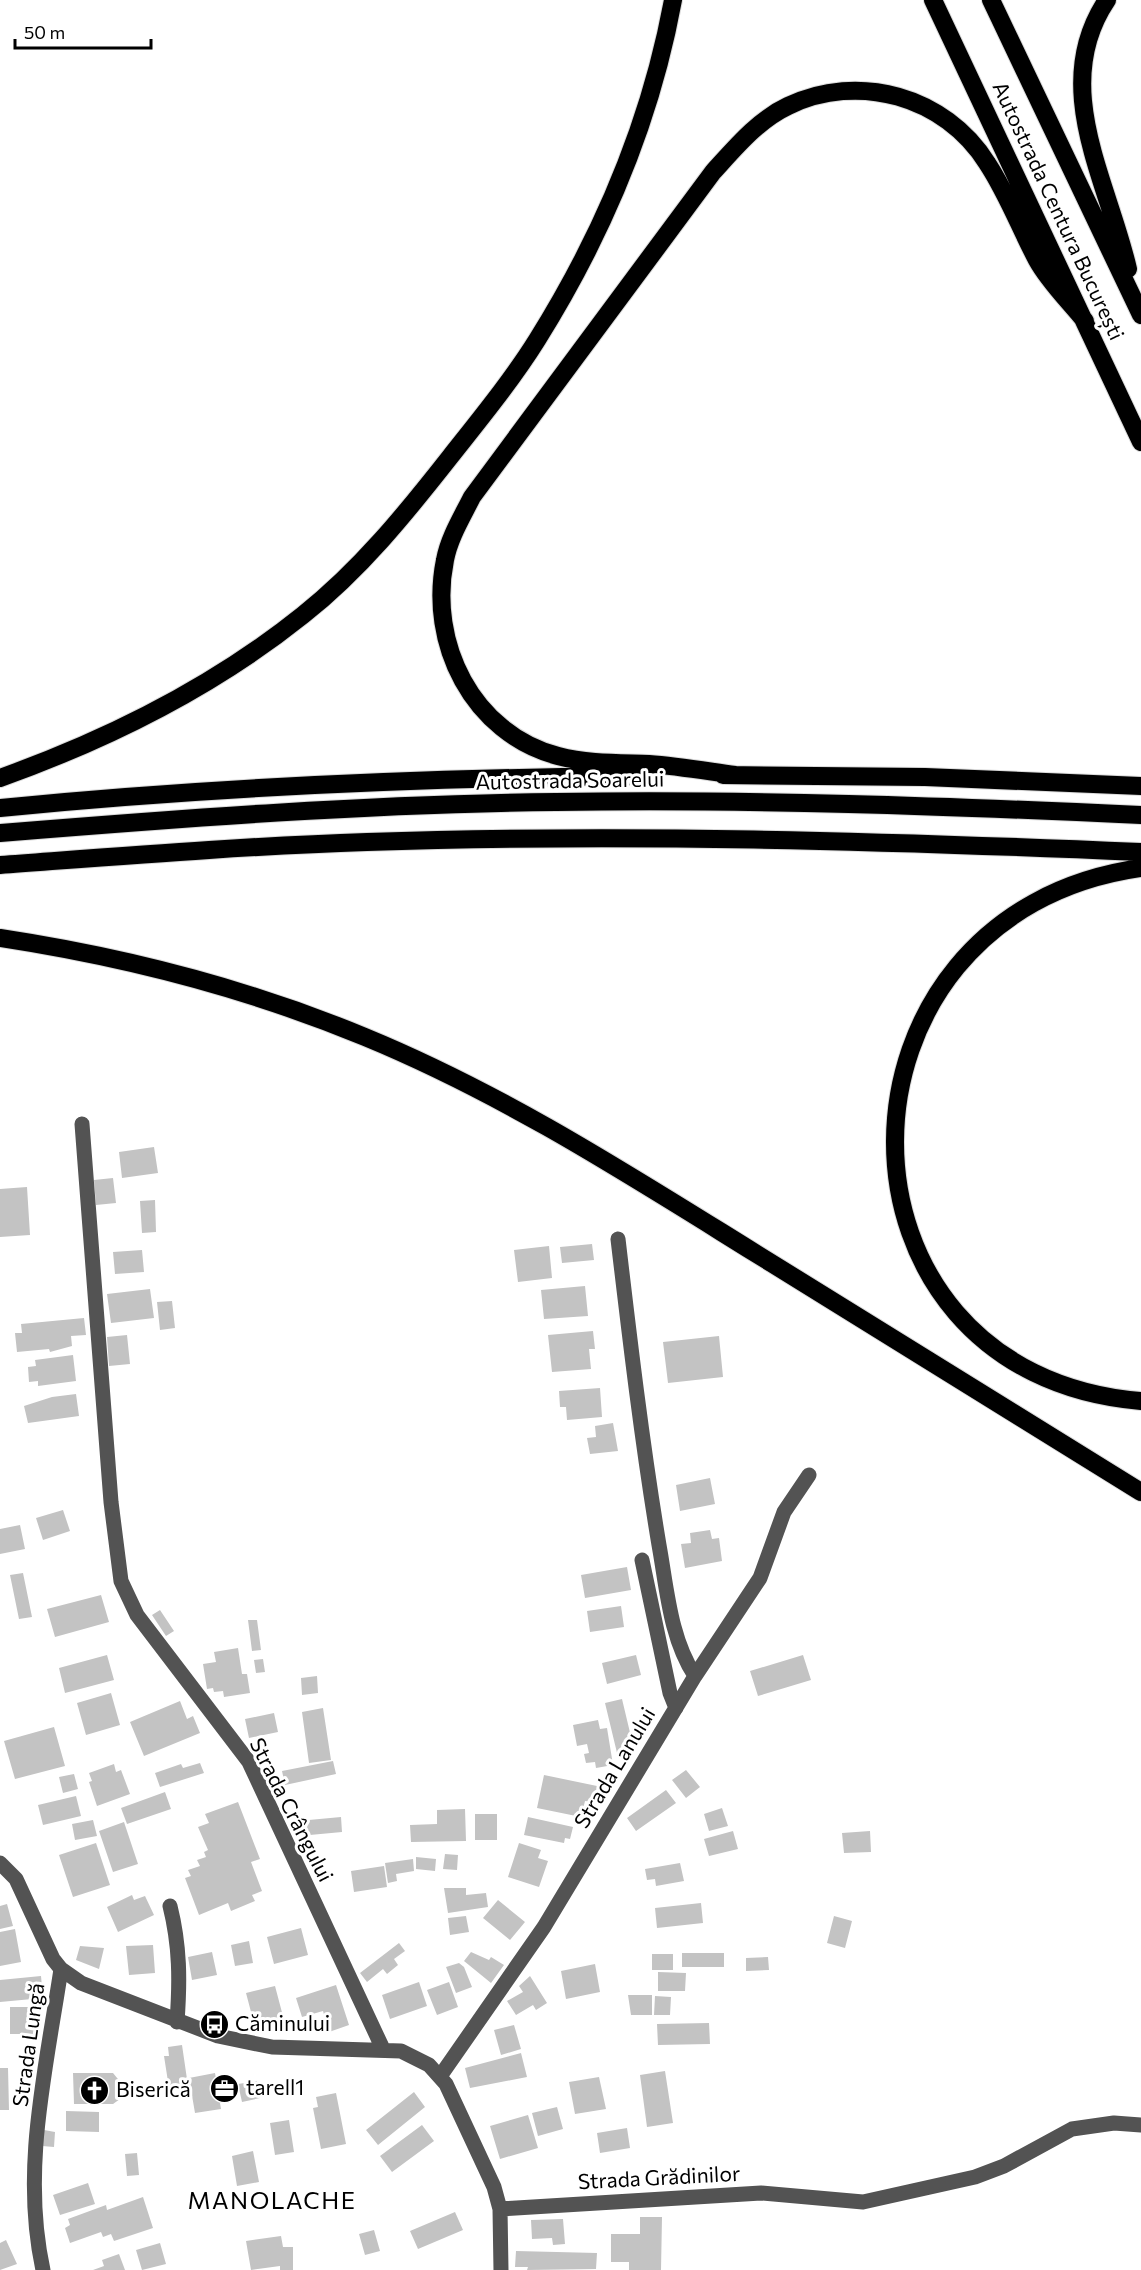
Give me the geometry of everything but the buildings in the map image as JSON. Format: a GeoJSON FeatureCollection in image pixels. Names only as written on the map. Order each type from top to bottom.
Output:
{"type":"FeatureCollection","features":[{"type":"Feature","properties":{"kind":"highway"},"geometry":{"type":"LineString","coordinates":[[0,778],[72,752],[138,721],[200,687],[305,614],[348,574],[412,506],[536,342],[577,273],[606,213],[648,100],[673,0]]}},
{"type":"Feature","properties":{"kind":"highway","name":"Autostrada Centura București"},"geometry":{"type":"LineString","coordinates":[[933,0],[1141,442]]}},
{"type":"Feature","properties":{"kind":"highway","name":"Autostrada Centura București"},"geometry":{"type":"LineString","coordinates":[[991,0],[1138,309]]}},
{"type":"Feature","properties":{"kind":"highway"},"geometry":{"type":"LineString","coordinates":[[1107,0],[1093,25],[1086,47],[1082,95],[1084,123],[1119,232],[1138,309]]}},
{"type":"Feature","properties":{"kind":"highway"},"geometry":{"type":"LineString","coordinates":[[735,775],[679,767],[590,763],[557,756],[529,745],[497,722],[465,688],[455,669],[445,638],[442,614],[441,584],[445,557],[472,497],[713,172],[753,129],[786,106],[819,94],[856,88],[897,95],[937,113],[963,132],[987,162],[1039,262],[1085,321]]}},
{"type":"Feature","properties":{"kind":"highway"},"geometry":{"type":"LineString","coordinates":[[0,808],[197,792],[554,777],[735,775],[936,777],[1141,786]]}},
{"type":"Feature","properties":{"kind":"highway","name":"Autostrada Soarelui"},"geometry":{"type":"LineString","coordinates":[[0,833],[181,818],[555,802],[917,805],[1141,815]]}},
{"type":"Feature","properties":{"kind":"highway"},"geometry":{"type":"LineString","coordinates":[[0,865],[172,852],[367,842],[557,839],[893,842],[1141,852]]}},
{"type":"Feature","properties":{"kind":"highway"},"geometry":{"type":"LineString","coordinates":[[1141,868],[1097,876],[1043,896],[1006,920],[973,947],[938,991],[919,1026],[905,1062],[896,1102],[894,1146],[897,1178],[908,1225],[928,1270],[954,1309],[978,1334],[1020,1364],[1063,1385],[1106,1397],[1141,1401]]}},
{"type":"Feature","properties":{"kind":"highway"},"geometry":{"type":"LineString","coordinates":[[0,938],[74,950],[220,987],[365,1037],[444,1073],[569,1137],[1141,1492]]}},
{"type":"Feature","properties":{"kind":"street","name":"Strada Crângului"},"geometry":{"type":"LineString","coordinates":[[82,1125],[111,1502],[118,1563],[127,1598],[150,1632],[249,1762],[383,2049]]}},
{"type":"Feature","properties":{"kind":"street"},"geometry":{"type":"LineString","coordinates":[[618,1239],[641,1428],[662,1560],[677,1639],[685,1660],[695,1676]]}},
{"type":"Feature","properties":{"kind":"street","name":"Strada Lanului"},"geometry":{"type":"LineString","coordinates":[[441,2075],[544,1927],[675,1708],[760,1578],[784,1512],[809,1475]]}},
{"type":"Feature","properties":{"kind":"street"},"geometry":{"type":"LineString","coordinates":[[642,1560],[675,1708]]}},
{"type":"Feature","properties":{"kind":"street"},"geometry":{"type":"LineString","coordinates":[[0,1863],[16,1879],[53,1959],[61,1969],[81,1983],[218,2036],[272,2047],[383,2049],[416,2056],[441,2075],[495,2187],[500,2209],[501,2270]]}},
{"type":"Feature","properties":{"kind":"street"},"geometry":{"type":"LineString","coordinates":[[170,1906],[178,1938],[180,1971],[177,2022]]}},
{"type":"Feature","properties":{"kind":"street","name":"Strada Lungă"},"geometry":{"type":"LineString","coordinates":[[43,2270],[35,2229],[33,2167],[61,1969]]}},
{"type":"Feature","properties":{"kind":"street","name":"Strada Grădinilor"},"geometry":{"type":"LineString","coordinates":[[500,2209],[760,2193],[863,2202],[975,2177],[1004,2166],[1072,2128],[1114,2123],[1141,2125]]}},
{"type":"Feature","properties":{"kind":"place","name":"Căminului"},"geometry":{"type":"Point","coordinates":[214,2024]}},
{"type":"Feature","properties":{"kind":"place","name":"tarell1"},"geometry":{"type":"Point","coordinates":[225,2088]}},
{"type":"Feature","properties":{"kind":"place","name":"Biserică"},"geometry":{"type":"Point","coordinates":[95,2090]}},
{"type":"Feature","properties":{"kind":"district","name":"MANOLACHE"},"geometry":{"type":"Point","coordinates":[272,2201]}}]}
